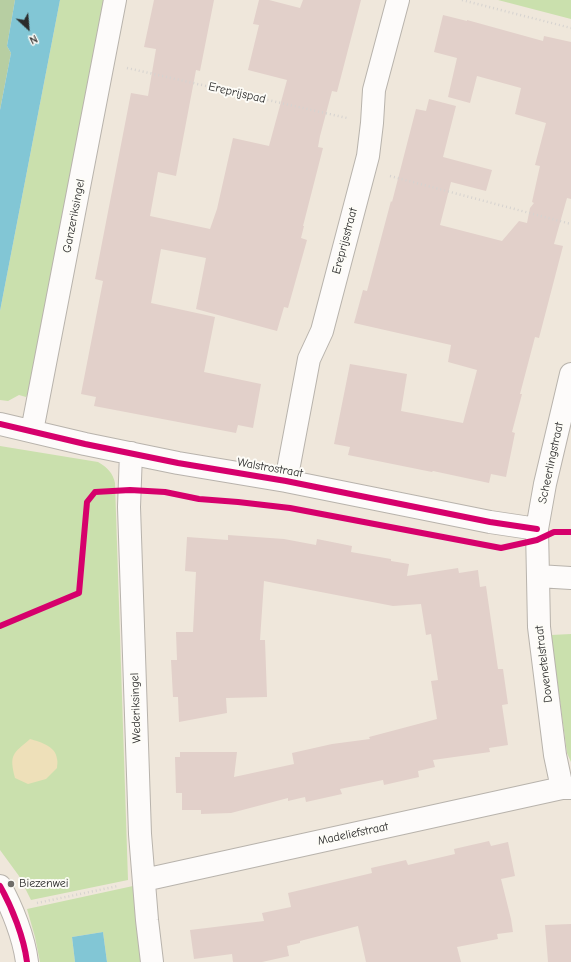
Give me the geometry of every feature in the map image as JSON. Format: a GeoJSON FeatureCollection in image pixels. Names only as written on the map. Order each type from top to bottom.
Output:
{"type":"FeatureCollection","features":[{"type":"Feature","properties":{"kind":"street","name":"Ganzeriksingel"},"geometry":{"type":"LineString","coordinates":[[32,431],[116,0]]}},
{"type":"Feature","properties":{"kind":"street","name":"Ereprijsstraat"},"geometry":{"type":"LineString","coordinates":[[286,481],[309,359],[322,331],[368,156],[374,90],[398,0]]}},
{"type":"Feature","properties":{"kind":"street","name":"Scheerlingstraat"},"geometry":{"type":"LineString","coordinates":[[537,529],[571,374]]}},
{"type":"Feature","properties":{"kind":"street","name":"Walstrostraat"},"geometry":{"type":"LineString","coordinates":[[0,424],[178,463],[286,481],[490,522],[537,529]]}},
{"type":"Feature","properties":{"kind":"street","name":"Wederiksingel"},"geometry":{"type":"LineString","coordinates":[[131,453],[129,507],[140,834],[152,962]]}},
{"type":"Feature","properties":{"kind":"street","name":"Dovenetelstraat"},"geometry":{"type":"LineString","coordinates":[[537,529],[539,627],[555,755],[566,788]]}},
{"type":"Feature","properties":{"kind":"street"},"geometry":{"type":"LineString","coordinates":[[538,576],[571,578]]}},
{"type":"Feature","properties":{"kind":"street","name":"Madeliefstraat"},"geometry":{"type":"LineString","coordinates":[[144,880],[566,788]]}},
{"type":"Feature","properties":{"kind":"street"},"geometry":{"type":"LineString","coordinates":[[0,886],[13,912],[26,951],[27,962]]}},
{"type":"Feature","properties":{"kind":"path"},"geometry":{"type":"LineString","coordinates":[[462,0],[571,28]]}},
{"type":"Feature","properties":{"kind":"path"},"geometry":{"type":"LineString","coordinates":[[364,170],[571,224]]}},
{"type":"Feature","properties":{"kind":"path"},"geometry":{"type":"LineString","coordinates":[[13,912],[33,904],[144,880]]}},
{"type":"Feature","properties":{"kind":"green space"},"geometry":{"type":"Polygon","coordinates":[[[0,0],[15,0],[7,46],[11,53],[0,110],[0,0]]]}},
{"type":"Feature","properties":{"kind":"green space"},"geometry":{"type":"Polygon","coordinates":[[[60,0],[107,0],[30,389],[26,397],[19,395],[8,401],[0,400],[0,311],[60,0]]]}},
{"type":"Feature","properties":{"kind":"green space"},"geometry":{"type":"Polygon","coordinates":[[[498,0],[571,0],[571,19],[498,0]]]}},
{"type":"Feature","properties":{"kind":"green space"},"geometry":{"type":"Polygon","coordinates":[[[0,446],[98,462],[109,471],[113,476],[115,483],[128,880],[31,900],[19,876],[0,850],[0,446]]]}},
{"type":"Feature","properties":{"kind":"green space"},"geometry":{"type":"Polygon","coordinates":[[[571,634],[571,762],[567,753],[551,635],[571,634]]]}},
{"type":"Feature","properties":{"kind":"green space"},"geometry":{"type":"Polygon","coordinates":[[[133,886],[143,962],[107,962],[103,932],[72,937],[75,962],[40,962],[27,909],[133,886]]]}},
{"type":"Feature","properties":{"kind":"sand"},"geometry":{"type":"Polygon","coordinates":[[[30,739],[47,745],[54,751],[56,755],[57,768],[46,779],[28,784],[15,778],[12,764],[16,752],[30,739]]]}},
{"type":"Feature","properties":{"kind":"water"},"geometry":{"type":"Polygon","coordinates":[[[15,0],[60,0],[0,311],[0,110],[11,53],[7,46],[15,0]]]}},
{"type":"Feature","properties":{"kind":"water"},"geometry":{"type":"Polygon","coordinates":[[[103,932],[107,962],[75,962],[72,937],[103,932]]]}},
{"type":"Feature","properties":{"kind":"building"},"geometry":{"type":"Polygon","coordinates":[[[154,0],[214,0],[200,71],[196,70],[176,176],[158,172],[150,216],[210,229],[217,209],[233,138],[269,146],[287,80],[248,70],[259,25],[253,24],[259,0],[269,0],[300,8],[303,0],[361,0],[337,92],[332,91],[320,136],[318,147],[323,148],[301,238],[307,240],[288,308],[284,307],[277,331],[196,309],[206,258],[161,249],[151,303],[215,317],[204,372],[261,384],[253,428],[238,425],[236,433],[94,406],[96,397],[81,394],[103,281],[95,279],[131,93],[148,96],[156,49],[144,47],[154,0]]]}},
{"type":"Feature","properties":{"kind":"building"},"geometry":{"type":"Polygon","coordinates":[[[443,15],[467,20],[543,41],[544,36],[571,42],[571,199],[567,198],[554,244],[563,246],[539,338],[535,337],[520,394],[522,394],[512,432],[515,433],[506,477],[491,474],[489,483],[348,455],[350,447],[334,444],[350,364],[407,374],[401,411],[463,423],[477,370],[448,362],[451,345],[354,323],[363,290],[367,291],[416,109],[426,111],[429,99],[456,106],[443,157],[492,170],[486,191],[451,182],[440,225],[502,241],[519,221],[527,223],[530,208],[534,203],[532,202],[540,166],[535,165],[546,123],[515,114],[521,88],[477,76],[470,103],[448,97],[457,58],[434,52],[443,15]]]}},
{"type":"Feature","properties":{"kind":"building"},"geometry":{"type":"Polygon","coordinates":[[[228,535],[284,539],[316,545],[317,539],[352,546],[351,552],[391,559],[391,561],[409,564],[407,576],[458,568],[459,573],[478,570],[480,587],[486,586],[498,669],[503,669],[508,704],[502,705],[508,745],[489,748],[490,752],[433,760],[435,767],[418,771],[419,777],[384,785],[383,780],[340,789],[342,794],[306,802],[305,797],[288,801],[288,798],[231,813],[201,814],[201,810],[182,810],[182,793],[176,793],[175,757],[180,757],[180,752],[237,752],[234,777],[294,764],[292,753],[332,744],[370,739],[369,737],[437,719],[431,681],[438,680],[431,634],[426,635],[421,604],[393,606],[264,581],[260,640],[265,640],[267,697],[226,698],[227,713],[179,722],[178,697],[173,697],[171,660],[177,660],[176,632],[193,632],[196,572],[185,571],[187,537],[228,540],[228,535]]]}},
{"type":"Feature","properties":{"kind":"building"},"geometry":{"type":"Polygon","coordinates":[[[489,841],[491,846],[508,842],[515,876],[501,879],[513,932],[497,934],[498,939],[457,947],[461,962],[366,962],[358,926],[300,941],[300,943],[287,946],[289,956],[262,962],[233,962],[232,954],[194,959],[190,930],[264,921],[262,913],[291,907],[288,893],[372,873],[371,868],[406,860],[408,865],[455,854],[454,849],[489,841]]]}},
{"type":"Feature","properties":{"kind":"building"},"geometry":{"type":"Polygon","coordinates":[[[571,924],[571,962],[548,962],[545,925],[571,924]]]}},
{"type":"Feature","properties":{"kind":"cycle path"},"geometry":{"type":"LineString","coordinates":[[0,424],[85,444],[178,463],[286,481],[490,522],[537,529]]}},
{"type":"Feature","properties":{"kind":"cycle path"},"geometry":{"type":"LineString","coordinates":[[0,626],[79,593],[87,502],[95,492],[130,490],[165,492],[199,499],[290,508],[501,548],[537,540],[554,532],[571,532]]}},
{"type":"Feature","properties":{"kind":"cycle path"},"geometry":{"type":"LineString","coordinates":[[0,886],[17,923],[27,962]]}},
{"type":"Feature","properties":{"kind":"place","name":"Biezenwei"},"geometry":{"type":"Point","coordinates":[11,884]}}]}
